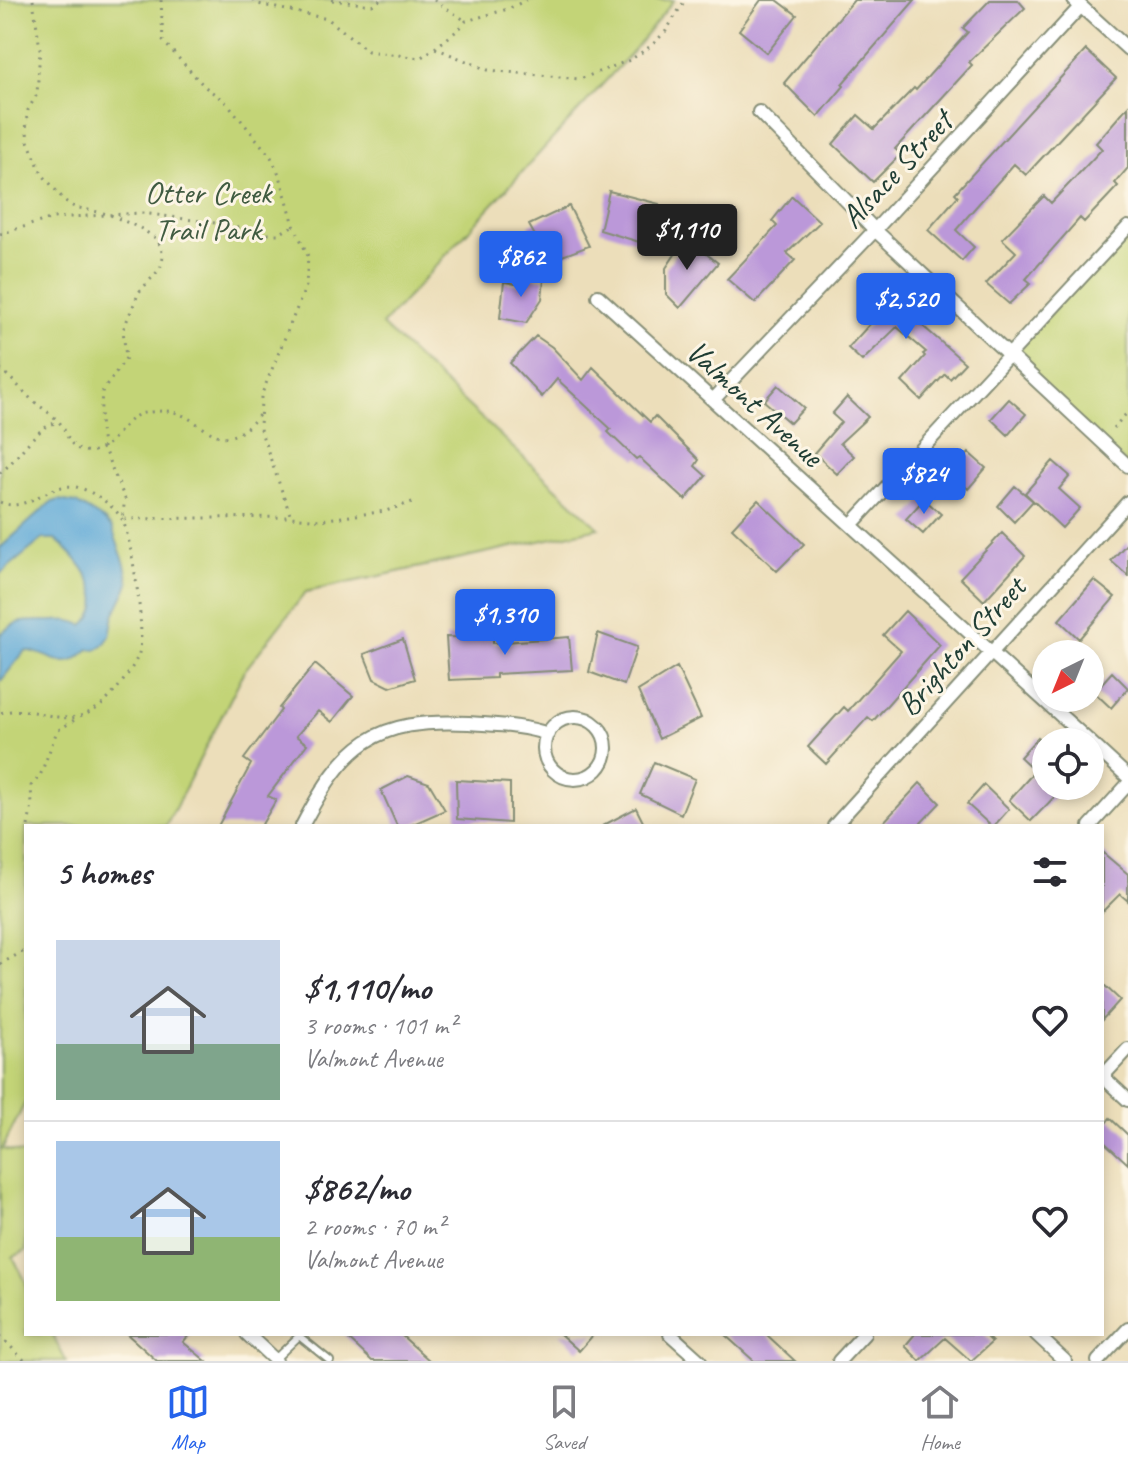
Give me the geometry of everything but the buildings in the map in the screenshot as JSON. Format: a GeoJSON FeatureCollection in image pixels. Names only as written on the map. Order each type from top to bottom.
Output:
{"type":"FeatureCollection","features":[{"type":"Feature","properties":{"kind":"street"},"geometry":{"type":"LineString","coordinates":[[1077,3],[1128,49]]}},
{"type":"Feature","properties":{"kind":"street","name":"Alsace Street"},"geometry":{"type":"LineString","coordinates":[[713,400],[875,230],[1077,3]]}},
{"type":"Feature","properties":{"kind":"street"},"geometry":{"type":"LineString","coordinates":[[759,112],[875,230],[1128,466]]}},
{"type":"Feature","properties":{"kind":"street"},"geometry":{"type":"LineString","coordinates":[[851,525],[1128,227]]}},
{"type":"Feature","properties":{"kind":"street","name":"Valmont Avenue"},"geometry":{"type":"LineString","coordinates":[[598,296],[1074,728]]}},
{"type":"Feature","properties":{"kind":"street","name":"Brighton Street"},"geometry":{"type":"LineString","coordinates":[[836,824],[1128,502]]}},
{"type":"Feature","properties":{"kind":"street"},"geometry":{"type":"LineString","coordinates":[[567,719],[589,721],[598,727],[606,744],[601,766],[592,775],[583,778],[569,779],[559,775],[546,758],[548,734],[556,724],[567,719]]}},
{"type":"Feature","properties":{"kind":"street"},"geometry":{"type":"LineString","coordinates":[[303,824],[338,765],[373,738],[392,729],[412,723],[442,722],[528,727],[548,734]]}},
{"type":"Feature","properties":{"kind":"street","name":"Valmont Avenue"},"geometry":{"type":"LineString","coordinates":[[1104,755],[1128,777]]}},
{"type":"Feature","properties":{"kind":"street"},"geometry":{"type":"LineString","coordinates":[[1092,824],[1128,784]]}},
{"type":"Feature","properties":{"kind":"street"},"geometry":{"type":"LineString","coordinates":[[1104,1075],[1128,1049]]}},
{"type":"Feature","properties":{"kind":"street"},"geometry":{"type":"LineString","coordinates":[[1104,1079],[1128,1100]]}},
{"type":"Feature","properties":{"kind":"street"},"geometry":{"type":"LineString","coordinates":[[1098,1361],[1128,1329]]}},
{"type":"Feature","properties":{"kind":"street"},"geometry":{"type":"LineString","coordinates":[[249,1336],[276,1360]]}},
{"type":"Feature","properties":{"kind":"street"},"geometry":{"type":"LineString","coordinates":[[672,1336],[700,1361]]}},
{"type":"Feature","properties":{"kind":"street"},"geometry":{"type":"LineString","coordinates":[[839,1361],[862,1336]]}},
{"type":"Feature","properties":{"kind":"street"},"geometry":{"type":"LineString","coordinates":[[1038,1336],[1065,1361]]}},
{"type":"Feature","properties":{"kind":"lane"},"geometry":{"type":"LineString","coordinates":[[276,1360],[299,1336],[330,1361]]}},
{"type":"Feature","properties":{"kind":"path"},"geometry":{"type":"LineString","coordinates":[[28,824],[31,786],[40,776],[57,731],[102,705],[139,656],[142,641],[137,580],[122,519],[125,499],[103,447],[100,420],[102,392],[126,358],[123,330],[139,292],[153,279],[163,258],[161,247],[154,237],[140,228],[108,214],[74,207],[65,201],[50,186],[31,150],[26,122],[28,110],[37,94],[40,49],[33,0]]}},
{"type":"Feature","properties":{"kind":"path"},"geometry":{"type":"LineString","coordinates":[[161,0],[163,41],[204,86],[228,104],[271,157],[308,256],[306,286],[267,376],[260,414],[260,429],[291,517]]}},
{"type":"Feature","properties":{"kind":"path"},"geometry":{"type":"LineString","coordinates":[[253,0],[258,4],[328,19],[368,51],[420,58],[466,21],[508,9],[526,0]]}},
{"type":"Feature","properties":{"kind":"path"},"geometry":{"type":"LineString","coordinates":[[332,0],[372,5],[380,0]]}},
{"type":"Feature","properties":{"kind":"path"},"geometry":{"type":"LineString","coordinates":[[434,0],[466,21]]}},
{"type":"Feature","properties":{"kind":"path"},"geometry":{"type":"LineString","coordinates":[[435,48],[488,70],[580,79],[630,60],[651,46],[666,31],[685,0]]}},
{"type":"Feature","properties":{"kind":"path"},"geometry":{"type":"LineString","coordinates":[[0,234],[53,218],[108,214],[142,213],[222,224],[265,234],[279,234],[294,225]]}},
{"type":"Feature","properties":{"kind":"path"},"geometry":{"type":"LineString","coordinates":[[0,369],[59,421],[76,449],[89,452],[103,447],[127,423],[140,415],[167,411],[182,415],[210,434],[223,437],[249,427],[260,414]]}},
{"type":"Feature","properties":{"kind":"path"},"geometry":{"type":"LineString","coordinates":[[1113,428],[1128,412]]}},
{"type":"Feature","properties":{"kind":"path"},"geometry":{"type":"LineString","coordinates":[[0,473],[12,465],[42,426],[59,421]]}},
{"type":"Feature","properties":{"kind":"path"},"geometry":{"type":"LineString","coordinates":[[0,502],[16,506],[54,488],[80,488],[108,505],[122,519],[291,517],[320,520],[386,511],[415,501]]}},
{"type":"Feature","properties":{"kind":"path"},"geometry":{"type":"LineString","coordinates":[[0,713],[24,710],[76,719]]}},
{"type":"Feature","properties":{"kind":"path"},"geometry":{"type":"LineString","coordinates":[[0,964],[24,951]]}},
{"type":"Feature","properties":{"kind":"path"},"geometry":{"type":"LineString","coordinates":[[0,1336],[25,1361]]}},
{"type":"Feature","properties":{"kind":"green space","name":"Otter Creek Trail Park"},"geometry":{"type":"Polygon","coordinates":[[[0,0],[674,0],[634,50],[382,325],[599,528],[306,592],[245,670],[167,824],[24,824],[24,1105],[2,1149],[24,1154],[24,1252],[13,1257],[24,1278],[24,1336],[53,1336],[66,1361],[0,1361],[0,0]]]}},
{"type":"Feature","properties":{"kind":"green space"},"geometry":{"type":"Polygon","coordinates":[[[1128,229],[1128,466],[1010,356],[1128,229]]]}},
{"type":"Feature","properties":{"kind":"water"},"geometry":{"type":"Polygon","coordinates":[[[59,500],[76,503],[112,528],[129,584],[114,615],[110,636],[103,646],[96,650],[89,649],[77,659],[66,662],[25,651],[0,682],[0,635],[10,626],[25,621],[63,620],[83,625],[92,615],[96,603],[94,591],[82,567],[55,539],[43,539],[0,574],[0,548],[50,503],[59,500]]]}}]}
